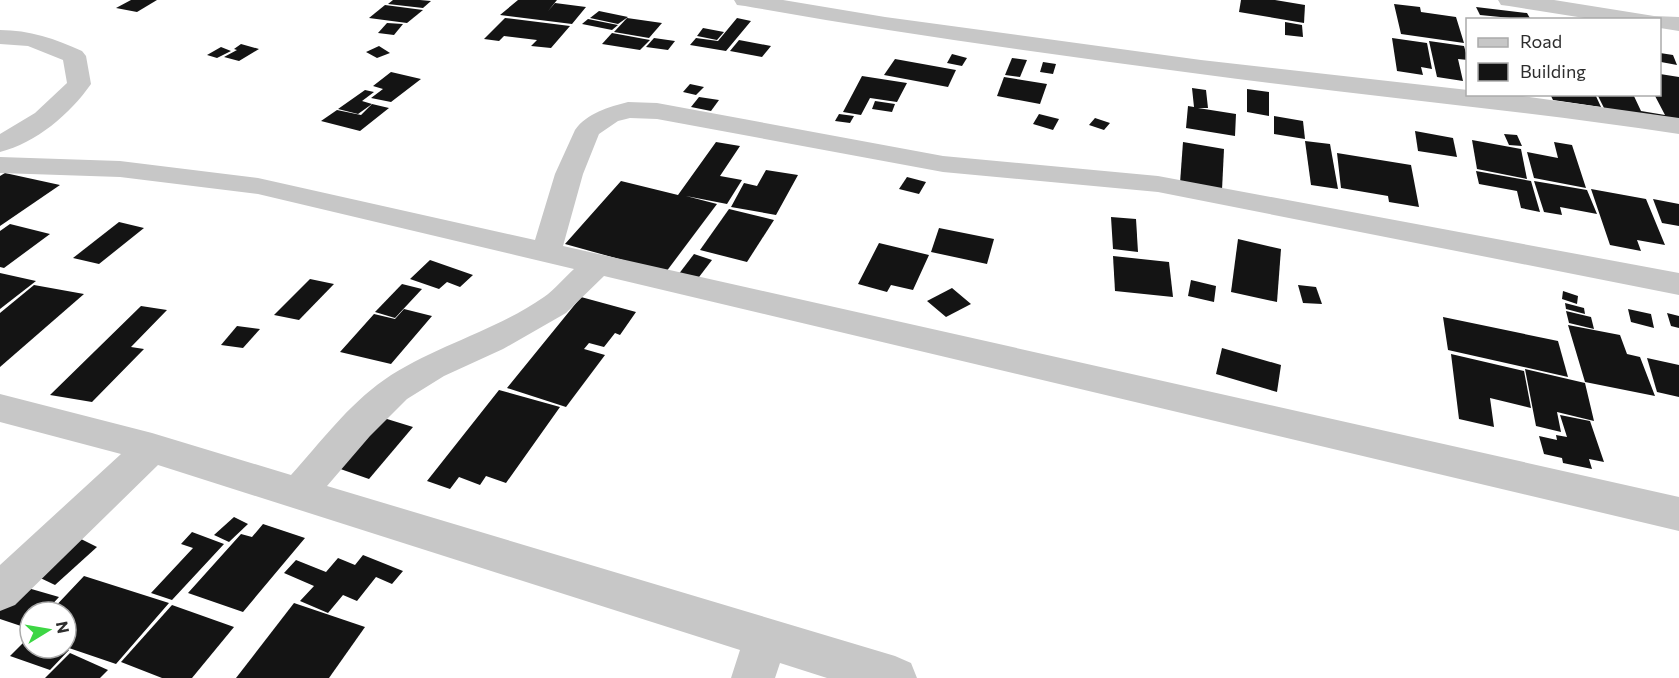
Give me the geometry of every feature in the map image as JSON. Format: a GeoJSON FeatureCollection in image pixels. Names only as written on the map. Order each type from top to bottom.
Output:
{"type":"FeatureCollection","features":[{"type":"Feature","properties":{"kind":"street"},"geometry":{"type":"LineString","coordinates":[[745,0],[885,24],[1201,67],[1534,105],[1679,126]]}},
{"type":"Feature","properties":{"kind":"street"},"geometry":{"type":"LineString","coordinates":[[1509,0],[1632,18]]}},
{"type":"Feature","properties":{"kind":"street"},"geometry":{"type":"LineString","coordinates":[[1661,21],[1679,24]]}},
{"type":"Feature","properties":{"kind":"street"},"geometry":{"type":"LineString","coordinates":[[0,37],[14,37],[46,43],[74,56],[79,84],[62,105],[28,132],[0,144]]}},
{"type":"Feature","properties":{"kind":"street"},"geometry":{"type":"LineString","coordinates":[[546,253],[569,174],[588,130],[609,116],[628,111],[657,111],[943,164],[1158,184],[1679,284]]}},
{"type":"Feature","properties":{"kind":"street"},"geometry":{"type":"LineString","coordinates":[[0,165],[120,169],[258,186],[1679,514]]}},
{"type":"Feature","properties":{"kind":"street"},"geometry":{"type":"LineString","coordinates":[[297,494],[357,426],[395,390],[432,366],[491,341],[555,305],[597,265]]}},
{"type":"Feature","properties":{"kind":"street"},"geometry":{"type":"LineString","coordinates":[[0,408],[152,448],[297,494],[759,658],[896,678]]}},
{"type":"Feature","properties":{"kind":"street"},"geometry":{"type":"LineString","coordinates":[[0,592],[152,448]]}},
{"type":"Feature","properties":{"kind":"building"},"geometry":{"type":"Polygon","coordinates":[[[131,0],[157,0],[137,12],[116,8],[131,0]]]}},
{"type":"Feature","properties":{"kind":"building"},"geometry":{"type":"Polygon","coordinates":[[[393,0],[431,1],[423,8],[388,4],[393,0]]]}},
{"type":"Feature","properties":{"kind":"building"},"geometry":{"type":"Polygon","coordinates":[[[518,0],[557,0],[548,11],[555,3],[586,7],[572,24],[500,15],[518,0]]]}},
{"type":"Feature","properties":{"kind":"building"},"geometry":{"type":"Polygon","coordinates":[[[1241,0],[1275,0],[1305,5],[1304,23],[1239,12],[1241,0]]]}},
{"type":"Feature","properties":{"kind":"building"},"geometry":{"type":"Polygon","coordinates":[[[1394,4],[1420,7],[1421,12],[1456,17],[1464,43],[1401,34],[1394,4]]]}},
{"type":"Feature","properties":{"kind":"building"},"geometry":{"type":"Polygon","coordinates":[[[385,5],[423,10],[407,23],[369,18],[385,5]]]}},
{"type":"Feature","properties":{"kind":"building"},"geometry":{"type":"Polygon","coordinates":[[[1476,7],[1527,13],[1530,18],[1511,18],[1480,15],[1476,7]]]}},
{"type":"Feature","properties":{"kind":"building"},"geometry":{"type":"Polygon","coordinates":[[[599,11],[628,17],[618,24],[590,18],[599,11]]]}},
{"type":"Feature","properties":{"kind":"building"},"geometry":{"type":"Polygon","coordinates":[[[505,18],[570,26],[551,48],[531,46],[537,40],[504,36],[499,41],[484,39],[505,18]]]}},
{"type":"Feature","properties":{"kind":"building"},"geometry":{"type":"Polygon","coordinates":[[[627,18],[662,23],[649,38],[614,32],[627,18]]]}},
{"type":"Feature","properties":{"kind":"building"},"geometry":{"type":"Polygon","coordinates":[[[737,18],[751,21],[726,51],[690,45],[696,38],[718,41],[737,18]]]}},
{"type":"Feature","properties":{"kind":"building"},"geometry":{"type":"Polygon","coordinates":[[[588,19],[618,25],[612,30],[582,24],[588,19]]]}},
{"type":"Feature","properties":{"kind":"building"},"geometry":{"type":"Polygon","coordinates":[[[1285,22],[1302,25],[1303,37],[1285,35],[1285,22]]]}},
{"type":"Feature","properties":{"kind":"building"},"geometry":{"type":"Polygon","coordinates":[[[387,23],[403,24],[394,35],[378,33],[387,23]]]}},
{"type":"Feature","properties":{"kind":"building"},"geometry":{"type":"Polygon","coordinates":[[[703,28],[724,32],[717,40],[697,36],[703,28]]]}},
{"type":"Feature","properties":{"kind":"building"},"geometry":{"type":"Polygon","coordinates":[[[612,33],[650,40],[640,50],[602,44],[612,33]]]}},
{"type":"Feature","properties":{"kind":"building"},"geometry":{"type":"Polygon","coordinates":[[[654,38],[675,41],[668,50],[646,47],[654,38]]]}},
{"type":"Feature","properties":{"kind":"building"},"geometry":{"type":"Polygon","coordinates":[[[1392,38],[1427,43],[1432,69],[1421,67],[1423,75],[1397,71],[1392,38]]]}},
{"type":"Feature","properties":{"kind":"building"},"geometry":{"type":"Polygon","coordinates":[[[739,40],[771,46],[762,57],[730,51],[739,40]]]}},
{"type":"Feature","properties":{"kind":"building"},"geometry":{"type":"Polygon","coordinates":[[[1429,41],[1464,46],[1466,60],[1458,59],[1463,81],[1437,77],[1429,41]]]}},
{"type":"Feature","properties":{"kind":"building"},"geometry":{"type":"Polygon","coordinates":[[[241,44],[259,49],[239,61],[224,57],[237,50],[234,49],[241,44]]]}},
{"type":"Feature","properties":{"kind":"building"},"geometry":{"type":"Polygon","coordinates":[[[379,46],[390,53],[377,58],[366,52],[379,46]]]}},
{"type":"Feature","properties":{"kind":"building"},"geometry":{"type":"Polygon","coordinates":[[[221,47],[231,51],[217,58],[207,55],[221,47]]]}},
{"type":"Feature","properties":{"kind":"building"},"geometry":{"type":"Polygon","coordinates":[[[1661,53],[1673,55],[1677,65],[1661,62],[1661,53]]]}},
{"type":"Feature","properties":{"kind":"building"},"geometry":{"type":"Polygon","coordinates":[[[952,54],[967,58],[962,66],[947,63],[952,54]]]}},
{"type":"Feature","properties":{"kind":"building"},"geometry":{"type":"Polygon","coordinates":[[[1012,58],[1027,60],[1020,77],[1005,75],[1012,58]]]}},
{"type":"Feature","properties":{"kind":"building"},"geometry":{"type":"Polygon","coordinates":[[[895,59],[956,70],[948,87],[884,75],[895,59]]]}},
{"type":"Feature","properties":{"kind":"building"},"geometry":{"type":"Polygon","coordinates":[[[1043,62],[1056,64],[1053,74],[1040,72],[1043,62]]]}},
{"type":"Feature","properties":{"kind":"building"},"geometry":{"type":"Polygon","coordinates":[[[391,72],[421,79],[391,102],[371,98],[383,89],[373,86],[391,72]]]}},
{"type":"Feature","properties":{"kind":"building"},"geometry":{"type":"Polygon","coordinates":[[[1661,74],[1679,77],[1679,121],[1605,110],[1598,96],[1634,96],[1641,111],[1665,115],[1655,96],[1661,96],[1661,74]]]}},
{"type":"Feature","properties":{"kind":"building"},"geometry":{"type":"Polygon","coordinates":[[[862,76],[907,83],[897,102],[870,98],[861,115],[843,112],[862,76]]]}},
{"type":"Feature","properties":{"kind":"building"},"geometry":{"type":"Polygon","coordinates":[[[1004,77],[1047,84],[1040,104],[997,96],[1004,77]]]}},
{"type":"Feature","properties":{"kind":"building"},"geometry":{"type":"Polygon","coordinates":[[[690,84],[704,87],[696,95],[683,92],[690,84]]]}},
{"type":"Feature","properties":{"kind":"building"},"geometry":{"type":"Polygon","coordinates":[[[1192,88],[1206,90],[1208,108],[1198,108],[1236,114],[1235,136],[1186,128],[1188,106],[1194,107],[1192,88]]]}},
{"type":"Feature","properties":{"kind":"building"},"geometry":{"type":"Polygon","coordinates":[[[1247,89],[1269,92],[1269,116],[1247,112],[1247,89]]]}},
{"type":"Feature","properties":{"kind":"building"},"geometry":{"type":"Polygon","coordinates":[[[365,90],[374,92],[362,101],[372,104],[358,114],[338,109],[365,90]]]}},
{"type":"Feature","properties":{"kind":"building"},"geometry":{"type":"Polygon","coordinates":[[[1551,96],[1596,96],[1601,107],[1553,100],[1551,96]]]}},
{"type":"Feature","properties":{"kind":"building"},"geometry":{"type":"Polygon","coordinates":[[[699,97],[719,100],[711,111],[691,107],[699,97]]]}},
{"type":"Feature","properties":{"kind":"building"},"geometry":{"type":"Polygon","coordinates":[[[875,101],[895,104],[892,112],[872,109],[875,101]]]}},
{"type":"Feature","properties":{"kind":"building"},"geometry":{"type":"Polygon","coordinates":[[[372,104],[389,108],[360,131],[321,121],[337,110],[361,115],[372,104]]]}},
{"type":"Feature","properties":{"kind":"building"},"geometry":{"type":"Polygon","coordinates":[[[839,114],[854,116],[850,123],[835,121],[839,114]]]}},
{"type":"Feature","properties":{"kind":"building"},"geometry":{"type":"Polygon","coordinates":[[[1039,114],[1059,119],[1053,130],[1033,124],[1039,114]]]}},
{"type":"Feature","properties":{"kind":"building"},"geometry":{"type":"Polygon","coordinates":[[[1274,116],[1303,121],[1305,139],[1274,134],[1274,116]]]}},
{"type":"Feature","properties":{"kind":"building"},"geometry":{"type":"Polygon","coordinates":[[[1095,118],[1110,123],[1104,130],[1089,125],[1095,118]]]}},
{"type":"Feature","properties":{"kind":"building"},"geometry":{"type":"Polygon","coordinates":[[[1415,131],[1453,138],[1457,157],[1418,151],[1415,131]]]}},
{"type":"Feature","properties":{"kind":"building"},"geometry":{"type":"Polygon","coordinates":[[[1504,134],[1517,135],[1522,146],[1509,145],[1504,134]]]}},
{"type":"Feature","properties":{"kind":"building"},"geometry":{"type":"Polygon","coordinates":[[[1472,140],[1521,149],[1527,179],[1477,169],[1472,140]]]}},
{"type":"Feature","properties":{"kind":"building"},"geometry":{"type":"Polygon","coordinates":[[[1305,141],[1330,144],[1338,189],[1311,185],[1305,141]]]}},
{"type":"Feature","properties":{"kind":"building"},"geometry":{"type":"Polygon","coordinates":[[[716,142],[740,146],[720,176],[742,180],[727,204],[686,196],[717,204],[666,272],[565,244],[621,181],[678,195],[716,142]]]}},
{"type":"Feature","properties":{"kind":"building"},"geometry":{"type":"Polygon","coordinates":[[[1183,142],[1224,149],[1222,190],[1180,183],[1183,142]]]}},
{"type":"Feature","properties":{"kind":"building"},"geometry":{"type":"Polygon","coordinates":[[[1554,142],[1572,145],[1586,188],[1534,178],[1527,152],[1558,158],[1554,142]]]}},
{"type":"Feature","properties":{"kind":"building"},"geometry":{"type":"Polygon","coordinates":[[[1337,153],[1411,165],[1419,207],[1389,202],[1388,196],[1341,188],[1337,153]]]}},
{"type":"Feature","properties":{"kind":"building"},"geometry":{"type":"Polygon","coordinates":[[[766,170],[798,175],[776,215],[731,207],[744,183],[757,186],[766,170]]]}},
{"type":"Feature","properties":{"kind":"building"},"geometry":{"type":"Polygon","coordinates":[[[1476,171],[1531,181],[1540,212],[1521,208],[1517,191],[1479,184],[1476,171]]]}},
{"type":"Feature","properties":{"kind":"building"},"geometry":{"type":"Polygon","coordinates":[[[5,173],[60,185],[0,226],[0,176],[5,173]]]}},
{"type":"Feature","properties":{"kind":"building"},"geometry":{"type":"Polygon","coordinates":[[[907,177],[926,182],[919,194],[899,189],[907,177]]]}},
{"type":"Feature","properties":{"kind":"building"},"geometry":{"type":"Polygon","coordinates":[[[1534,181],[1587,190],[1597,214],[1560,207],[1562,215],[1544,212],[1534,181]]]}},
{"type":"Feature","properties":{"kind":"building"},"geometry":{"type":"Polygon","coordinates":[[[1591,189],[1646,199],[1665,245],[1637,240],[1641,251],[1610,245],[1591,189]]]}},
{"type":"Feature","properties":{"kind":"building"},"geometry":{"type":"Polygon","coordinates":[[[1653,199],[1679,204],[1679,226],[1662,223],[1653,199]]]}},
{"type":"Feature","properties":{"kind":"building"},"geometry":{"type":"Polygon","coordinates":[[[729,209],[774,220],[747,262],[700,250],[729,209]]]}},
{"type":"Feature","properties":{"kind":"building"},"geometry":{"type":"Polygon","coordinates":[[[1111,217],[1136,219],[1138,252],[1113,249],[1111,217]]]}},
{"type":"Feature","properties":{"kind":"building"},"geometry":{"type":"Polygon","coordinates":[[[119,222],[144,228],[99,264],[73,258],[119,222]]]}},
{"type":"Feature","properties":{"kind":"building"},"geometry":{"type":"Polygon","coordinates":[[[10,224],[50,234],[4,268],[0,267],[0,231],[10,224]]]}},
{"type":"Feature","properties":{"kind":"building"},"geometry":{"type":"Polygon","coordinates":[[[939,228],[994,239],[987,264],[931,252],[939,228]]]}},
{"type":"Feature","properties":{"kind":"building"},"geometry":{"type":"Polygon","coordinates":[[[1238,239],[1281,249],[1277,302],[1231,292],[1238,239]]]}},
{"type":"Feature","properties":{"kind":"building"},"geometry":{"type":"Polygon","coordinates":[[[879,243],[929,255],[913,290],[891,285],[887,292],[858,284],[879,243]]]}},
{"type":"Feature","properties":{"kind":"building"},"geometry":{"type":"Polygon","coordinates":[[[694,254],[712,260],[696,281],[678,275],[694,254]]]}},
{"type":"Feature","properties":{"kind":"building"},"geometry":{"type":"Polygon","coordinates":[[[1113,256],[1169,262],[1173,297],[1115,291],[1113,256]]]}},
{"type":"Feature","properties":{"kind":"building"},"geometry":{"type":"Polygon","coordinates":[[[430,260],[473,275],[460,287],[447,282],[439,289],[410,279],[430,260]]]}},
{"type":"Feature","properties":{"kind":"building"},"geometry":{"type":"Polygon","coordinates":[[[0,273],[36,281],[0,309],[0,273]]]}},
{"type":"Feature","properties":{"kind":"building"},"geometry":{"type":"Polygon","coordinates":[[[310,279],[334,284],[299,320],[274,315],[310,279]]]}},
{"type":"Feature","properties":{"kind":"building"},"geometry":{"type":"Polygon","coordinates":[[[1191,280],[1216,286],[1214,302],[1188,296],[1191,280]]]}},
{"type":"Feature","properties":{"kind":"building"},"geometry":{"type":"Polygon","coordinates":[[[402,284],[422,289],[395,318],[375,312],[402,284]]]}},
{"type":"Feature","properties":{"kind":"building"},"geometry":{"type":"Polygon","coordinates":[[[34,285],[84,294],[0,367],[0,313],[34,285]]]}},
{"type":"Feature","properties":{"kind":"building"},"geometry":{"type":"Polygon","coordinates":[[[1298,285],[1316,287],[1322,304],[1303,303],[1298,285]]]}},
{"type":"Feature","properties":{"kind":"building"},"geometry":{"type":"Polygon","coordinates":[[[952,288],[971,304],[946,317],[927,301],[952,288]]]}},
{"type":"Feature","properties":{"kind":"building"},"geometry":{"type":"Polygon","coordinates":[[[1563,291],[1578,296],[1577,304],[1562,299],[1563,291]]]}},
{"type":"Feature","properties":{"kind":"building"},"geometry":{"type":"Polygon","coordinates":[[[581,297],[636,312],[620,335],[615,333],[604,347],[589,343],[584,349],[605,355],[566,407],[507,388],[581,297]]]}},
{"type":"Feature","properties":{"kind":"building"},"geometry":{"type":"Polygon","coordinates":[[[1565,303],[1584,308],[1585,314],[1566,309],[1565,303]]]}},
{"type":"Feature","properties":{"kind":"building"},"geometry":{"type":"Polygon","coordinates":[[[141,306],[167,310],[131,347],[144,349],[92,402],[50,395],[141,306]]]}},
{"type":"Feature","properties":{"kind":"building"},"geometry":{"type":"Polygon","coordinates":[[[404,309],[432,316],[391,364],[340,352],[374,314],[395,319],[404,309]]]}},
{"type":"Feature","properties":{"kind":"building"},"geometry":{"type":"Polygon","coordinates":[[[1628,309],[1651,314],[1654,328],[1631,322],[1628,309]]]}},
{"type":"Feature","properties":{"kind":"building"},"geometry":{"type":"Polygon","coordinates":[[[1566,311],[1591,317],[1594,329],[1569,323],[1566,311]]]}},
{"type":"Feature","properties":{"kind":"building"},"geometry":{"type":"Polygon","coordinates":[[[1667,313],[1679,316],[1679,328],[1671,326],[1667,313]]]}},
{"type":"Feature","properties":{"kind":"building"},"geometry":{"type":"Polygon","coordinates":[[[1443,317],[1558,341],[1568,377],[1448,350],[1443,317]]]}},
{"type":"Feature","properties":{"kind":"building"},"geometry":{"type":"Polygon","coordinates":[[[1568,325],[1620,335],[1627,354],[1640,357],[1655,396],[1585,382],[1568,325]]]}},
{"type":"Feature","properties":{"kind":"building"},"geometry":{"type":"Polygon","coordinates":[[[237,326],[260,329],[243,348],[221,345],[237,326]]]}},
{"type":"Feature","properties":{"kind":"building"},"geometry":{"type":"Polygon","coordinates":[[[1222,348],[1281,365],[1277,392],[1216,374],[1222,348]]]}},
{"type":"Feature","properties":{"kind":"building"},"geometry":{"type":"Polygon","coordinates":[[[1451,354],[1524,371],[1531,408],[1490,398],[1494,427],[1459,419],[1451,354]]]}},
{"type":"Feature","properties":{"kind":"building"},"geometry":{"type":"Polygon","coordinates":[[[1647,358],[1679,365],[1679,397],[1657,392],[1647,358]]]}},
{"type":"Feature","properties":{"kind":"building"},"geometry":{"type":"Polygon","coordinates":[[[1525,369],[1585,383],[1594,421],[1557,412],[1561,432],[1536,426],[1525,369]]]}},
{"type":"Feature","properties":{"kind":"building"},"geometry":{"type":"Polygon","coordinates":[[[499,390],[560,407],[506,483],[486,476],[480,485],[459,477],[450,489],[427,481],[499,390]]]}},
{"type":"Feature","properties":{"kind":"building"},"geometry":{"type":"Polygon","coordinates":[[[374,415],[413,427],[369,479],[329,465],[374,415]]]}},
{"type":"Feature","properties":{"kind":"building"},"geometry":{"type":"Polygon","coordinates":[[[1560,415],[1590,421],[1604,462],[1589,459],[1592,469],[1563,463],[1562,458],[1544,454],[1539,436],[1557,440],[1556,435],[1567,437],[1560,415]]]}},
{"type":"Feature","properties":{"kind":"building"},"geometry":{"type":"Polygon","coordinates":[[[234,517],[248,524],[229,542],[214,535],[234,517]]]}},
{"type":"Feature","properties":{"kind":"building"},"geometry":{"type":"Polygon","coordinates":[[[263,524],[305,538],[243,612],[188,593],[241,534],[252,537],[263,524]]]}},
{"type":"Feature","properties":{"kind":"building"},"geometry":{"type":"Polygon","coordinates":[[[192,532],[224,544],[172,600],[151,593],[193,548],[181,544],[192,532]]]}},
{"type":"Feature","properties":{"kind":"building"},"geometry":{"type":"Polygon","coordinates":[[[75,536],[97,547],[55,585],[32,574],[75,536]]]}},
{"type":"Feature","properties":{"kind":"building"},"geometry":{"type":"Polygon","coordinates":[[[363,555],[403,571],[392,584],[376,577],[357,601],[343,595],[328,613],[300,601],[314,586],[284,573],[296,560],[326,572],[338,558],[355,565],[363,555]]]}},
{"type":"Feature","properties":{"kind":"building"},"geometry":{"type":"Polygon","coordinates":[[[84,576],[169,603],[116,664],[78,651],[78,600],[61,600],[84,576]]]}},
{"type":"Feature","properties":{"kind":"building"},"geometry":{"type":"Polygon","coordinates":[[[21,586],[59,597],[56,600],[18,600],[18,625],[0,619],[0,608],[21,586]]]}},
{"type":"Feature","properties":{"kind":"building"},"geometry":{"type":"Polygon","coordinates":[[[294,603],[365,627],[329,678],[236,678],[294,603]]]}},
{"type":"Feature","properties":{"kind":"building"},"geometry":{"type":"Polygon","coordinates":[[[172,605],[234,627],[192,678],[162,678],[121,662],[172,605]]]}},
{"type":"Feature","properties":{"kind":"building"},"geometry":{"type":"Polygon","coordinates":[[[18,648],[18,659],[10,656],[18,648]]]}},
{"type":"Feature","properties":{"kind":"building"},"geometry":{"type":"Polygon","coordinates":[[[78,657],[108,670],[100,678],[45,678],[63,660],[78,660],[78,657]]]}},
{"type":"Feature","properties":{"kind":"building"},"geometry":{"type":"Polygon","coordinates":[[[21,660],[60,660],[50,670],[21,660]]]}}]}
